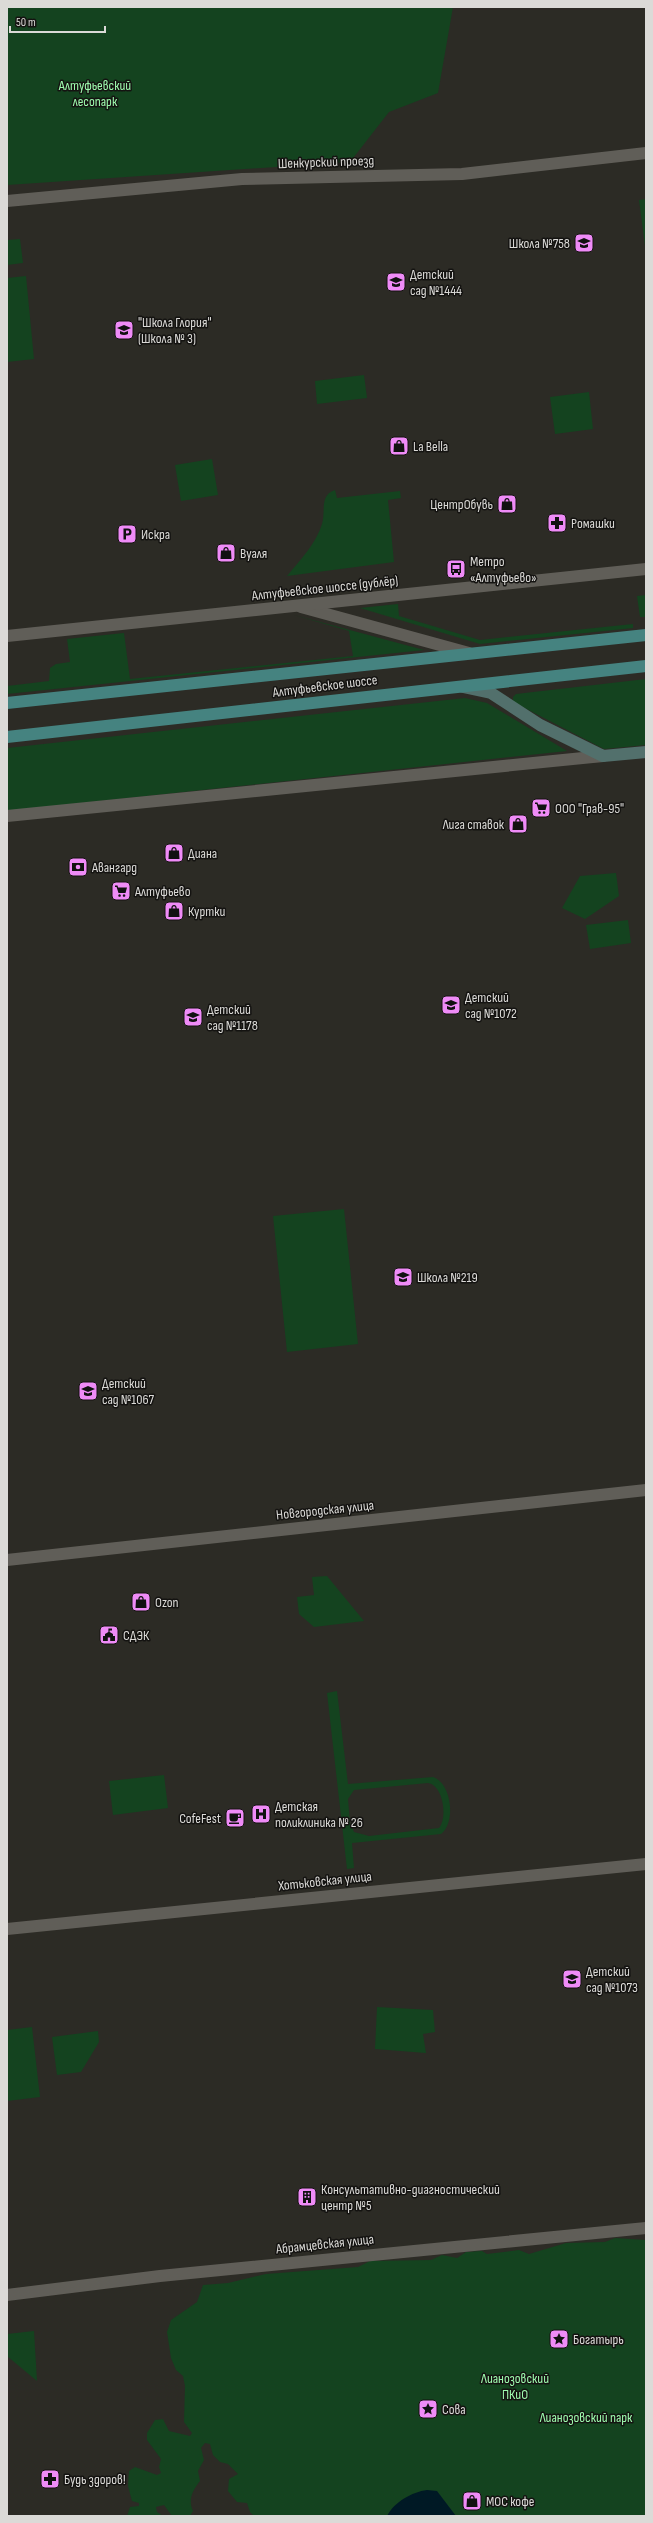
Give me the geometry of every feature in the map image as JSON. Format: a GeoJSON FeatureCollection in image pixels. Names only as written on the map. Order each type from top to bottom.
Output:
{"type":"FeatureCollection","features":[{"type":"Feature","properties":{"kind":"main road","name":"Алтуфьевское шоссе"},"geometry":{"type":"LineString","coordinates":[[7,703],[646,635]]}},
{"type":"Feature","properties":{"kind":"main road","name":"Алтуфьевское шоссе"},"geometry":{"type":"LineString","coordinates":[[7,737],[646,666]]}},
{"type":"Feature","properties":{"kind":"main road"},"geometry":{"type":"LineString","coordinates":[[458,686],[490,694],[540,725],[603,756],[646,752]]}},
{"type":"Feature","properties":{"kind":"street","name":"Шенкурский проезд"},"geometry":{"type":"LineString","coordinates":[[7,201],[242,180],[462,174],[646,153]]}},
{"type":"Feature","properties":{"kind":"street","name":"Алтуфьевское шоссе (дублёр)"},"geometry":{"type":"LineString","coordinates":[[7,636],[646,569]]}},
{"type":"Feature","properties":{"kind":"street"},"geometry":{"type":"LineString","coordinates":[[295,605],[440,646],[472,653]]}},
{"type":"Feature","properties":{"kind":"street"},"geometry":{"type":"LineString","coordinates":[[7,816],[603,756]]}},
{"type":"Feature","properties":{"kind":"street","name":"Новгородская улица"},"geometry":{"type":"LineString","coordinates":[[7,1560],[646,1490]]}},
{"type":"Feature","properties":{"kind":"street","name":"Хотьковская улица"},"geometry":{"type":"LineString","coordinates":[[7,1929],[646,1864]]}},
{"type":"Feature","properties":{"kind":"street","name":"Абрамцевская улица"},"geometry":{"type":"LineString","coordinates":[[7,2295],[160,2276],[646,2228]]}},
{"type":"Feature","properties":{"kind":"green space","name":"Алтуфьевский лесопарк"},"geometry":{"type":"Polygon","coordinates":[[[7,7],[453,7],[438,93],[389,112],[350,162],[7,185],[7,7]]]}},
{"type":"Feature","properties":{"kind":"green space"},"geometry":{"type":"Polygon","coordinates":[[[646,199],[646,246],[645,246],[639,200],[646,199]]]}},
{"type":"Feature","properties":{"kind":"green space"},"geometry":{"type":"Polygon","coordinates":[[[20,239],[23,263],[7,265],[7,240],[20,239]]]}},
{"type":"Feature","properties":{"kind":"green space"},"geometry":{"type":"Polygon","coordinates":[[[26,276],[34,359],[7,362],[7,278],[26,276]]]}},
{"type":"Feature","properties":{"kind":"green space"},"geometry":{"type":"Polygon","coordinates":[[[364,375],[367,398],[317,404],[315,381],[364,375]]]}},
{"type":"Feature","properties":{"kind":"green space"},"geometry":{"type":"Polygon","coordinates":[[[589,392],[593,429],[555,434],[550,397],[589,392]]]}},
{"type":"Feature","properties":{"kind":"green space"},"geometry":{"type":"Polygon","coordinates":[[[212,459],[218,495],[181,501],[175,465],[212,459]]]}},
{"type":"Feature","properties":{"kind":"green space"},"geometry":{"type":"Polygon","coordinates":[[[335,490],[337,498],[400,491],[401,498],[388,500],[394,562],[287,576],[307,552],[316,538],[322,524],[325,500],[330,492],[335,490]]]}},
{"type":"Feature","properties":{"kind":"green space"},"geometry":{"type":"Polygon","coordinates":[[[646,595],[646,617],[640,617],[637,596],[646,595]]]}},
{"type":"Feature","properties":{"kind":"green space"},"geometry":{"type":"Polygon","coordinates":[[[398,604],[399,616],[480,640],[633,624],[633,628],[480,644],[360,608],[398,604]]]}},
{"type":"Feature","properties":{"kind":"green space"},"geometry":{"type":"Polygon","coordinates":[[[294,615],[424,650],[7,694],[7,686],[49,681],[50,668],[56,664],[70,662],[67,639],[124,633],[130,679],[353,656],[349,631],[294,615]]]}},
{"type":"Feature","properties":{"kind":"green space"},"geometry":{"type":"Polygon","coordinates":[[[646,679],[646,745],[604,749],[513,702],[513,697],[516,694],[646,679]]]}},
{"type":"Feature","properties":{"kind":"green space"},"geometry":{"type":"Polygon","coordinates":[[[465,698],[487,703],[567,751],[7,811],[7,748],[465,698]]]}},
{"type":"Feature","properties":{"kind":"green space"},"geometry":{"type":"Polygon","coordinates":[[[616,873],[619,896],[585,919],[562,908],[580,876],[616,873]]]}},
{"type":"Feature","properties":{"kind":"green space"},"geometry":{"type":"Polygon","coordinates":[[[628,920],[631,943],[590,949],[586,925],[628,920]]]}},
{"type":"Feature","properties":{"kind":"green space"},"geometry":{"type":"Polygon","coordinates":[[[344,1209],[358,1344],[287,1352],[273,1216],[344,1209]]]}},
{"type":"Feature","properties":{"kind":"green space"},"geometry":{"type":"Polygon","coordinates":[[[327,1576],[364,1621],[314,1627],[299,1614],[297,1597],[314,1595],[312,1577],[327,1576]]]}},
{"type":"Feature","properties":{"kind":"green space"},"geometry":{"type":"Polygon","coordinates":[[[337,1691],[348,1784],[433,1777],[444,1787],[450,1804],[449,1821],[446,1829],[441,1834],[352,1843],[354,1868],[347,1869],[327,1693],[337,1691]],[[428,1783],[354,1790],[348,1799],[350,1823],[354,1832],[369,1836],[439,1828],[442,1823],[443,1809],[440,1795],[433,1785],[428,1783]]]}},
{"type":"Feature","properties":{"kind":"green space"},"geometry":{"type":"Polygon","coordinates":[[[164,1775],[168,1808],[113,1815],[109,1781],[164,1775]]]}},
{"type":"Feature","properties":{"kind":"green space"},"geometry":{"type":"Polygon","coordinates":[[[377,2007],[433,2010],[435,2032],[423,2034],[426,2053],[375,2049],[377,2007]]]}},
{"type":"Feature","properties":{"kind":"green space"},"geometry":{"type":"Polygon","coordinates":[[[32,2027],[40,2097],[7,2101],[7,2030],[32,2027]]]}},
{"type":"Feature","properties":{"kind":"green space"},"geometry":{"type":"Polygon","coordinates":[[[98,2031],[99,2042],[81,2072],[57,2075],[52,2037],[98,2031]]]}},
{"type":"Feature","properties":{"kind":"green space","name":"Лианозовский парк"},"geometry":{"type":"Polygon","coordinates":[[[615,2238],[646,2240],[646,2516],[254,2516],[250,2512],[247,2503],[237,2502],[228,2491],[229,2479],[238,2474],[228,2464],[220,2462],[213,2455],[210,2444],[205,2443],[201,2448],[204,2460],[198,2471],[200,2481],[195,2488],[191,2499],[193,2511],[190,2516],[172,2516],[164,2505],[156,2507],[157,2512],[163,2516],[127,2516],[130,2507],[139,2506],[139,2503],[132,2501],[128,2486],[129,2471],[135,2467],[157,2475],[161,2473],[159,2467],[161,2459],[147,2440],[147,2433],[155,2420],[163,2419],[169,2431],[190,2436],[192,2433],[184,2422],[185,2386],[183,2376],[176,2370],[171,2358],[167,2332],[171,2320],[197,2302],[203,2285],[228,2283],[266,2274],[358,2267],[370,2261],[431,2260],[442,2255],[457,2258],[466,2252],[482,2251],[487,2254],[519,2250],[529,2254],[566,2243],[605,2242],[615,2238]]]}},
{"type":"Feature","properties":{"kind":"green space"},"geometry":{"type":"Polygon","coordinates":[[[34,2331],[37,2381],[7,2356],[7,2334],[34,2331]]]}},
{"type":"Feature","properties":{"kind":"water"},"geometry":{"type":"Polygon","coordinates":[[[427,2490],[437,2491],[456,2516],[387,2516],[394,2506],[404,2498],[427,2490]]]}},
{"type":"Feature","properties":{"kind":"place","name":"Школа №758"},"geometry":{"type":"Point","coordinates":[584,243]}},
{"type":"Feature","properties":{"kind":"place","name":"Детский сад №1444"},"geometry":{"type":"Point","coordinates":[396,282]}},
{"type":"Feature","properties":{"kind":"place","name":"\"Школа Глория\" (Школа № 3)"},"geometry":{"type":"Point","coordinates":[124,330]}},
{"type":"Feature","properties":{"kind":"place","name":"La Bella"},"geometry":{"type":"Point","coordinates":[399,446]}},
{"type":"Feature","properties":{"kind":"place","name":"ЦентрОбувь"},"geometry":{"type":"Point","coordinates":[507,504]}},
{"type":"Feature","properties":{"kind":"place","name":"Ромашки"},"geometry":{"type":"Point","coordinates":[557,523]}},
{"type":"Feature","properties":{"kind":"place","name":"Искра"},"geometry":{"type":"Point","coordinates":[127,534]}},
{"type":"Feature","properties":{"kind":"place","name":"Вуаля"},"geometry":{"type":"Point","coordinates":[226,553]}},
{"type":"Feature","properties":{"kind":"place","name":"Метро «Алтуфьево»"},"geometry":{"type":"Point","coordinates":[456,569]}},
{"type":"Feature","properties":{"kind":"place","name":"ООО \"Грав-95\""},"geometry":{"type":"Point","coordinates":[541,808]}},
{"type":"Feature","properties":{"kind":"place","name":"Лига ставок"},"geometry":{"type":"Point","coordinates":[518,824]}},
{"type":"Feature","properties":{"kind":"place","name":"Диана"},"geometry":{"type":"Point","coordinates":[174,853]}},
{"type":"Feature","properties":{"kind":"place","name":"Авангард"},"geometry":{"type":"Point","coordinates":[78,867]}},
{"type":"Feature","properties":{"kind":"place","name":"Алтуфьево"},"geometry":{"type":"Point","coordinates":[121,891]}},
{"type":"Feature","properties":{"kind":"place","name":"Куртки"},"geometry":{"type":"Point","coordinates":[174,911]}},
{"type":"Feature","properties":{"kind":"place","name":"Детский сад №1072"},"geometry":{"type":"Point","coordinates":[451,1005]}},
{"type":"Feature","properties":{"kind":"place","name":"Детский сад №1178"},"geometry":{"type":"Point","coordinates":[193,1017]}},
{"type":"Feature","properties":{"kind":"place","name":"Школа №219"},"geometry":{"type":"Point","coordinates":[403,1277]}},
{"type":"Feature","properties":{"kind":"place","name":"Детский сад №1067"},"geometry":{"type":"Point","coordinates":[88,1391]}},
{"type":"Feature","properties":{"kind":"place","name":"Ozon"},"geometry":{"type":"Point","coordinates":[141,1602]}},
{"type":"Feature","properties":{"kind":"place","name":"СДЭК"},"geometry":{"type":"Point","coordinates":[109,1635]}},
{"type":"Feature","properties":{"kind":"place","name":"Детская поликлиника № 26"},"geometry":{"type":"Point","coordinates":[261,1814]}},
{"type":"Feature","properties":{"kind":"place","name":"CofeFest"},"geometry":{"type":"Point","coordinates":[235,1818]}},
{"type":"Feature","properties":{"kind":"place","name":"Детский сад №1073"},"geometry":{"type":"Point","coordinates":[572,1979]}},
{"type":"Feature","properties":{"kind":"place","name":"Консультативно-диагностический центр №5"},"geometry":{"type":"Point","coordinates":[307,2197]}},
{"type":"Feature","properties":{"kind":"place","name":"Богатырь"},"geometry":{"type":"Point","coordinates":[559,2339]}},
{"type":"Feature","properties":{"kind":"place","name":"Сова"},"geometry":{"type":"Point","coordinates":[428,2409]}},
{"type":"Feature","properties":{"kind":"place","name":"Будь здоров!"},"geometry":{"type":"Point","coordinates":[50,2479]}},
{"type":"Feature","properties":{"kind":"place","name":"МОС кофе"},"geometry":{"type":"Point","coordinates":[472,2501]}},
{"type":"Feature","properties":{"kind":"park label","name":"Лианозовский ПКиО"},"geometry":{"type":"Point","coordinates":[515,2386]}}]}
